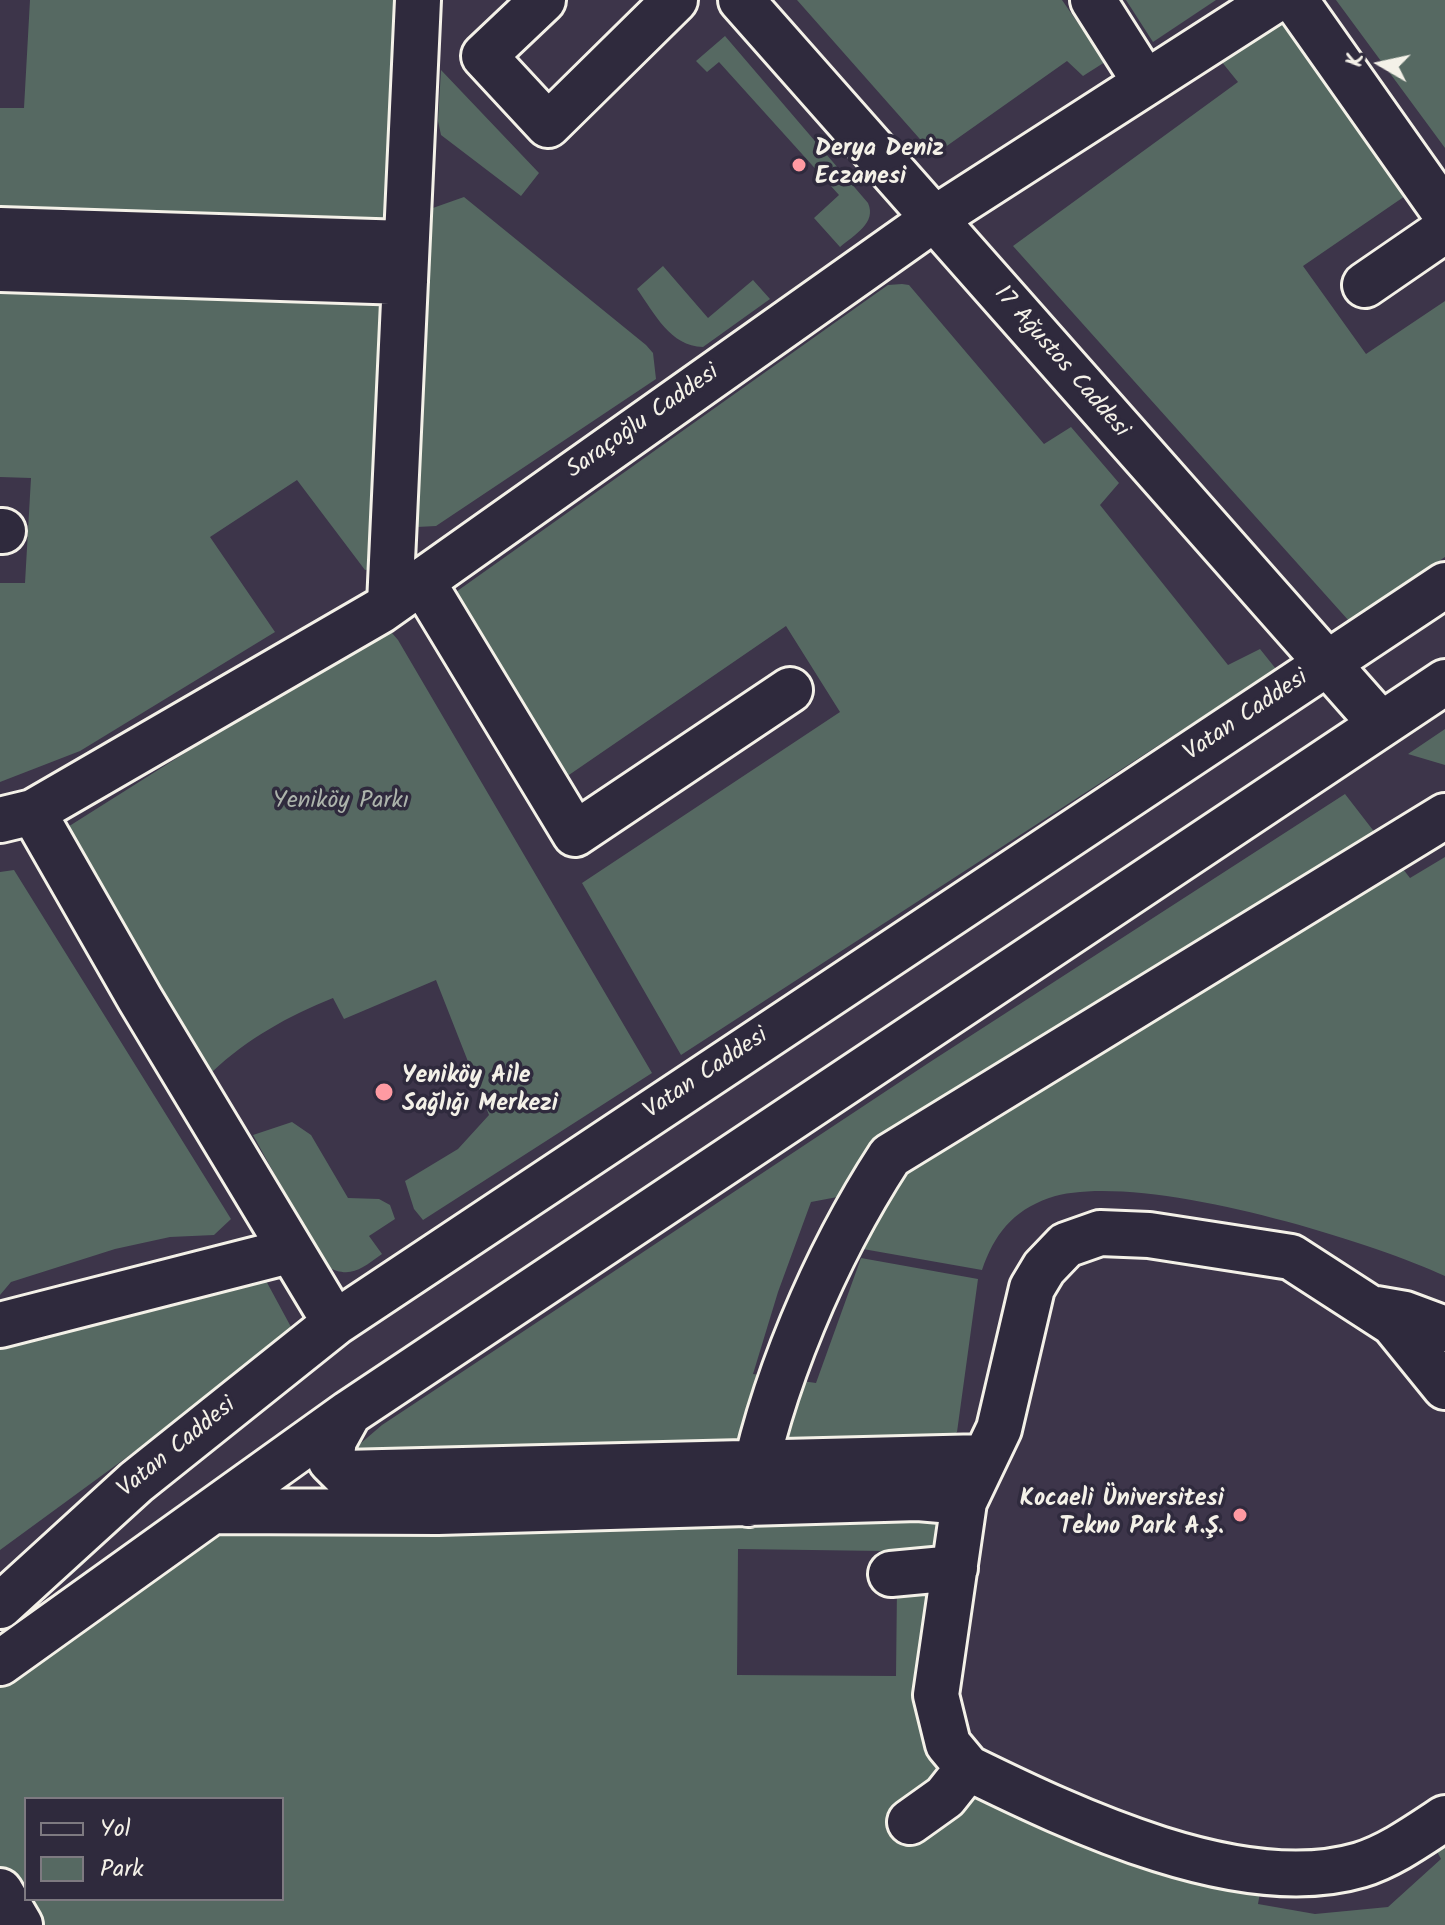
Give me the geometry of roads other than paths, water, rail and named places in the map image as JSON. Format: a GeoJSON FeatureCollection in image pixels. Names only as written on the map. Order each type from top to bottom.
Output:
{"type":"FeatureCollection","features":[{"type":"Feature","properties":{"kind":"street"},"geometry":{"type":"LineString","coordinates":[[418,0],[406,263],[406,592],[575,834],[790,690]]}},
{"type":"Feature","properties":{"kind":"street"},"geometry":{"type":"LineString","coordinates":[[543,0],[484,56],[548,125],[675,0]]}},
{"type":"Feature","properties":{"kind":"street","name":"17 Ağustos Caddesi"},"geometry":{"type":"LineString","coordinates":[[741,0],[1381,724]]}},
{"type":"Feature","properties":{"kind":"street"},"geometry":{"type":"LineString","coordinates":[[1093,0],[1145,82]]}},
{"type":"Feature","properties":{"kind":"street","name":"Saraçoğlu Caddesi"},"geometry":{"type":"LineString","coordinates":[[17,816],[406,592],[934,219],[1275,0]]}},
{"type":"Feature","properties":{"kind":"street"},"geometry":{"type":"LineString","coordinates":[[1295,0],[1445,213]]}},
{"type":"Feature","properties":{"kind":"street"},"geometry":{"type":"LineString","coordinates":[[0,230],[406,263]]}},
{"type":"Feature","properties":{"kind":"street"},"geometry":{"type":"LineString","coordinates":[[1365,285],[1445,230]]}},
{"type":"Feature","properties":{"kind":"street"},"geometry":{"type":"LineString","coordinates":[[0,269],[406,263]]}},
{"type":"Feature","properties":{"kind":"street","name":"Vatan Caddesi"},"geometry":{"type":"LineString","coordinates":[[0,1606],[136,1482],[335,1323],[1445,585]]}},
{"type":"Feature","properties":{"kind":"street"},"geometry":{"type":"LineString","coordinates":[[0,1663],[349,1413],[1445,682]]}},
{"type":"Feature","properties":{"kind":"street"},"geometry":{"type":"LineString","coordinates":[[17,816],[335,1323]]}},
{"type":"Feature","properties":{"kind":"street"},"geometry":{"type":"LineString","coordinates":[[752,1484],[771,1405],[847,1225],[890,1156],[1445,816]]}},
{"type":"Feature","properties":{"kind":"street"},"geometry":{"type":"LineString","coordinates":[[1445,1387],[1393,1323],[1291,1257],[1149,1235],[1100,1233],[1066,1245],[1044,1268],[1032,1288],[999,1429],[964,1502],[936,1695],[948,1744],[968,1768],[1142,1843],[1244,1870],[1299,1877],[1362,1865],[1445,1818]]}},
{"type":"Feature","properties":{"kind":"street"},"geometry":{"type":"LineString","coordinates":[[0,1325],[289,1251]]}},
{"type":"Feature","properties":{"kind":"street"},"geometry":{"type":"LineString","coordinates":[[1370,1308],[1405,1314],[1445,1329]]}},
{"type":"Feature","properties":{"kind":"street"},"geometry":{"type":"LineString","coordinates":[[349,1413],[334,1440],[331,1461],[343,1473],[752,1484]]}},
{"type":"Feature","properties":{"kind":"street"},"geometry":{"type":"LineString","coordinates":[[213,1511],[438,1512],[752,1484],[919,1477],[984,1457]]}},
{"type":"Feature","properties":{"kind":"street"},"geometry":{"type":"LineString","coordinates":[[919,1477],[964,1502]]}},
{"type":"Feature","properties":{"kind":"street"},"geometry":{"type":"LineString","coordinates":[[891,1574],[955,1568]]}},
{"type":"Feature","properties":{"kind":"street"},"geometry":{"type":"LineString","coordinates":[[910,1822],[945,1797],[968,1768]]}},
{"type":"Feature","properties":{"kind":"street"},"geometry":{"type":"LineString","coordinates":[[0,1891],[20,1925]]}},
{"type":"Feature","properties":{"kind":"place","name":"Derya Deniz Eczanesi"},"geometry":{"type":"Point","coordinates":[799,165]}},
{"type":"Feature","properties":{"kind":"place","name":"Yeniköy Aile Sağlığı Merkezi"},"geometry":{"type":"Point","coordinates":[384,1092]}},
{"type":"Feature","properties":{"kind":"place","name":"Kocaeli Üniversitesi Tekno Park A.Ş."},"geometry":{"type":"Point","coordinates":[1240,1515]}},
{"type":"Feature","properties":{"kind":"park label","name":"Yeniköy Parkı"},"geometry":{"type":"Point","coordinates":[341,803]}}]}
